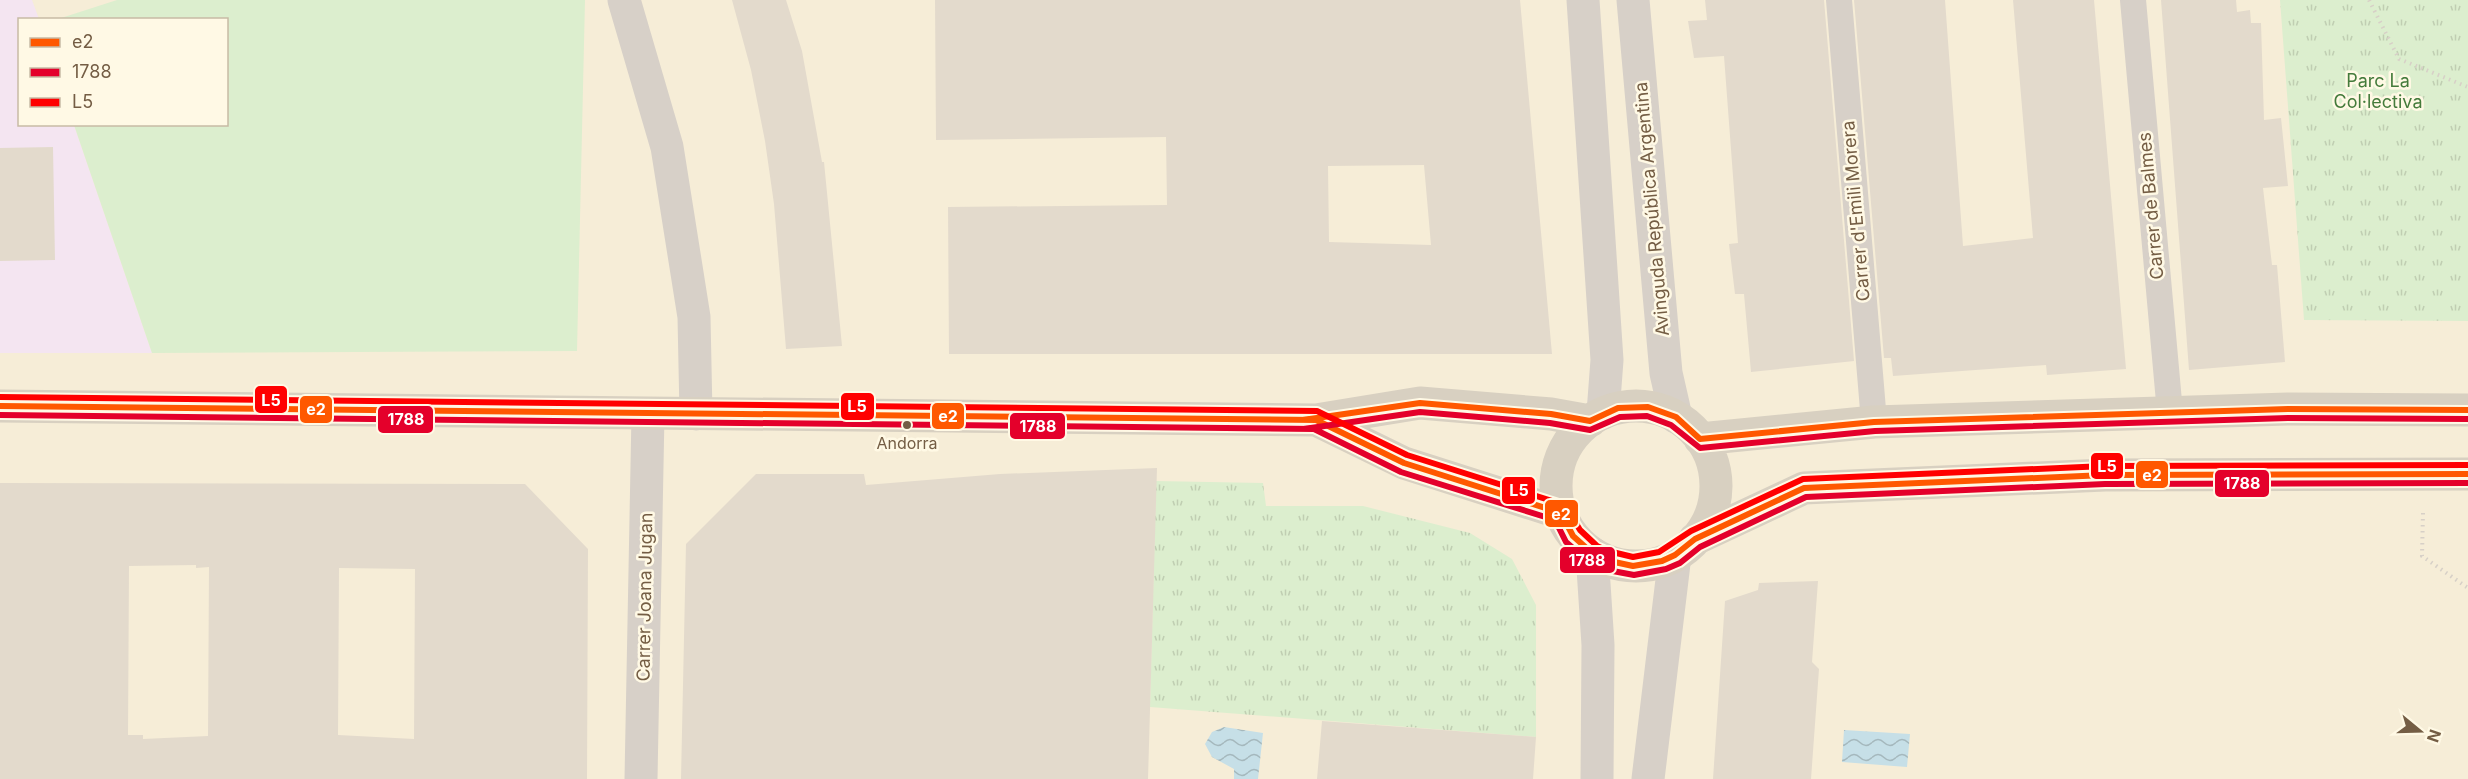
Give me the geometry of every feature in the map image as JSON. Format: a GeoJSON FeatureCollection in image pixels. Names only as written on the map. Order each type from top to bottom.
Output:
{"type":"FeatureCollection","features":[{"type":"Feature","properties":{"kind":"main road"},"geometry":{"type":"LineString","coordinates":[[0,406],[1316,420],[1420,403],[1597,417]]}},
{"type":"Feature","properties":{"kind":"main road"},"geometry":{"type":"LineString","coordinates":[[1685,547],[1707,521],[1715,490],[1714,469],[1700,439],[1676,417],[1647,407],[1632,406],[1597,417],[1574,435],[1559,462],[1557,493],[1561,513],[1573,536],[1592,553],[1605,560],[1633,566],[1662,561],[1685,547],[1803,488],[2105,475],[2468,474]]}},
{"type":"Feature","properties":{"kind":"main road"},"geometry":{"type":"LineString","coordinates":[[1700,439],[1874,422],[2288,409],[2468,410]]}},
{"type":"Feature","properties":{"kind":"main road"},"geometry":{"type":"LineString","coordinates":[[1316,420],[1404,463],[1561,513]]}},
{"type":"Feature","properties":{"kind":"street"},"geometry":{"type":"LineString","coordinates":[[624,0],[668,147],[694,317],[696,414]]}},
{"type":"Feature","properties":{"kind":"street"},"geometry":{"type":"LineString","coordinates":[[1583,0],[1607,360],[1597,417]]}},
{"type":"Feature","properties":{"kind":"street","name":"Avinguda República Argentina"},"geometry":{"type":"LineString","coordinates":[[1633,0],[1666,373],[1676,417]]}},
{"type":"Feature","properties":{"kind":"street","name":"Carrer Joana Jugan"},"geometry":{"type":"LineString","coordinates":[[641,779],[648,414]]}},
{"type":"Feature","properties":{"kind":"street"},"geometry":{"type":"LineString","coordinates":[[1647,779],[1685,547]]}},
{"type":"Feature","properties":{"kind":"street"},"geometry":{"type":"LineString","coordinates":[[1592,553],[1598,645],[1597,779]]}},
{"type":"Feature","properties":{"kind":"lane","name":"Carrer d'Emili Morera"},"geometry":{"type":"LineString","coordinates":[[1839,0],[1874,422]]}},
{"type":"Feature","properties":{"kind":"lane","name":"Carrer de Balmes"},"geometry":{"type":"LineString","coordinates":[[2133,0],[2169,413]]}},
{"type":"Feature","properties":{"kind":"path"},"geometry":{"type":"LineString","coordinates":[[2369,0],[2399,59],[2468,87]]}},
{"type":"Feature","properties":{"kind":"path"},"geometry":{"type":"LineString","coordinates":[[2423,509],[2422,556],[2468,588]]}},
{"type":"Feature","properties":{"kind":"shaded area"},"geometry":{"type":"Polygon","coordinates":[[[0,0],[2468,0],[2468,779],[0,779],[0,0]]]}},
{"type":"Feature","properties":{"kind":"shaded area"},"geometry":{"type":"Polygon","coordinates":[[[0,0],[32,0],[39,18],[18,18],[18,126],[74,126],[152,353],[0,353],[0,0]]]}},
{"type":"Feature","properties":{"kind":"green space"},"geometry":{"type":"Polygon","coordinates":[[[117,0],[585,0],[577,351],[152,353],[74,126],[228,126],[228,18],[61,18],[117,0]]]}},
{"type":"Feature","properties":{"kind":"green space","name":"Parc La Col·lectiva"},"geometry":{"type":"Polygon","coordinates":[[[2280,0],[2468,0],[2468,321],[2304,320],[2280,0]]]}},
{"type":"Feature","properties":{"kind":"green space"},"geometry":{"type":"Polygon","coordinates":[[[1156,481],[1263,483],[1266,506],[1363,506],[1470,533],[1512,559],[1536,605],[1536,737],[1150,707],[1156,481]]]}},
{"type":"Feature","properties":{"kind":"water"},"geometry":{"type":"Polygon","coordinates":[[[1224,727],[1263,733],[1258,779],[1234,779],[1234,769],[1212,757],[1205,744],[1212,732],[1224,727]]]}},
{"type":"Feature","properties":{"kind":"water"},"geometry":{"type":"Polygon","coordinates":[[[1844,730],[1910,734],[1907,767],[1842,762],[1844,730]]]}},
{"type":"Feature","properties":{"kind":"building"},"geometry":{"type":"Polygon","coordinates":[[[732,0],[786,0],[802,51],[822,162],[824,162],[842,346],[786,349],[774,204],[765,141],[751,70],[732,0]]]}},
{"type":"Feature","properties":{"kind":"building"},"geometry":{"type":"Polygon","coordinates":[[[935,0],[1520,0],[1552,354],[949,354],[948,207],[1167,205],[1166,137],[936,140],[935,0]],[[1424,165],[1328,166],[1329,242],[1431,245],[1424,165]]]}},
{"type":"Feature","properties":{"kind":"building"},"geometry":{"type":"Polygon","coordinates":[[[1705,0],[1824,0],[1854,361],[1751,372],[1744,294],[1735,294],[1729,244],[1738,243],[1724,56],[1694,58],[1688,21],[1707,20],[1705,0]]]}},
{"type":"Feature","properties":{"kind":"building"},"geometry":{"type":"Polygon","coordinates":[[[1854,0],[1945,0],[1963,246],[2033,238],[2013,0],[2094,0],[2126,369],[2047,375],[2046,365],[1893,376],[1891,358],[1884,358],[1854,0]]]}},
{"type":"Feature","properties":{"kind":"building"},"geometry":{"type":"Polygon","coordinates":[[[2161,0],[2236,0],[2237,12],[2250,10],[2251,23],[2261,23],[2264,120],[2281,118],[2288,186],[2263,188],[2272,265],[2277,265],[2285,362],[2189,370],[2161,0]]]}},
{"type":"Feature","properties":{"kind":"building"},"geometry":{"type":"Polygon","coordinates":[[[53,147],[55,260],[0,261],[0,148],[53,147]]]}},
{"type":"Feature","properties":{"kind":"building"},"geometry":{"type":"Polygon","coordinates":[[[1157,468],[1148,779],[681,779],[686,544],[756,474],[864,474],[866,485],[1000,474],[1157,468]]]}},
{"type":"Feature","properties":{"kind":"building"},"geometry":{"type":"Polygon","coordinates":[[[0,483],[525,484],[588,549],[587,779],[0,779],[0,483]],[[196,565],[129,566],[128,735],[143,735],[143,739],[208,736],[209,567],[196,568],[196,565]],[[339,568],[338,735],[414,739],[415,569],[339,568]]]}},
{"type":"Feature","properties":{"kind":"building"},"geometry":{"type":"Polygon","coordinates":[[[1818,581],[1812,662],[1819,669],[1811,779],[1713,779],[1725,601],[1758,590],[1759,583],[1818,581]]]}},
{"type":"Feature","properties":{"kind":"building"},"geometry":{"type":"Polygon","coordinates":[[[1322,721],[1536,737],[1533,779],[1317,779],[1322,721]]]}},
{"type":"Feature","properties":{"kind":"transit line","name":"L5"},"geometry":{"type":"LineString","coordinates":[[0,397],[1317,411],[1407,455],[1565,505],[1580,530],[1597,546],[1633,557],[1659,552],[1691,531],[1803,479],[2105,466],[2468,465]]}},
{"type":"Feature","properties":{"kind":"transit line","name":"e2"},"geometry":{"type":"LineString","coordinates":[[1303,420],[1420,403],[1551,414],[1590,421],[1618,408],[1648,407],[1676,417],[1700,439],[1874,422],[2288,409],[2468,410]]}},
{"type":"Feature","properties":{"kind":"transit line","name":"e2"},"geometry":{"type":"LineString","coordinates":[[0,406],[1316,420],[1404,463],[1561,513],[1573,536],[1592,553],[1605,560],[1633,566],[1662,561],[1675,555],[1695,539],[1804,488],[2105,475],[2468,474]]}},
{"type":"Feature","properties":{"kind":"transit line","name":"1788"},"geometry":{"type":"LineString","coordinates":[[1304,429],[1420,412],[1550,423],[1590,430],[1620,417],[1647,416],[1671,425],[1700,448],[1875,431],[2288,418],[2468,419]]}},
{"type":"Feature","properties":{"kind":"transit line","name":"1788"},"geometry":{"type":"LineString","coordinates":[[0,415],[1314,429],[1401,472],[1555,520],[1566,542],[1587,560],[1602,569],[1634,575],[1666,569],[1680,563],[1700,547],[1806,497],[2105,484],[2468,483]]}},
{"type":"Feature","properties":{"kind":"place","name":"Andorra"},"geometry":{"type":"Point","coordinates":[907,425]}}]}
